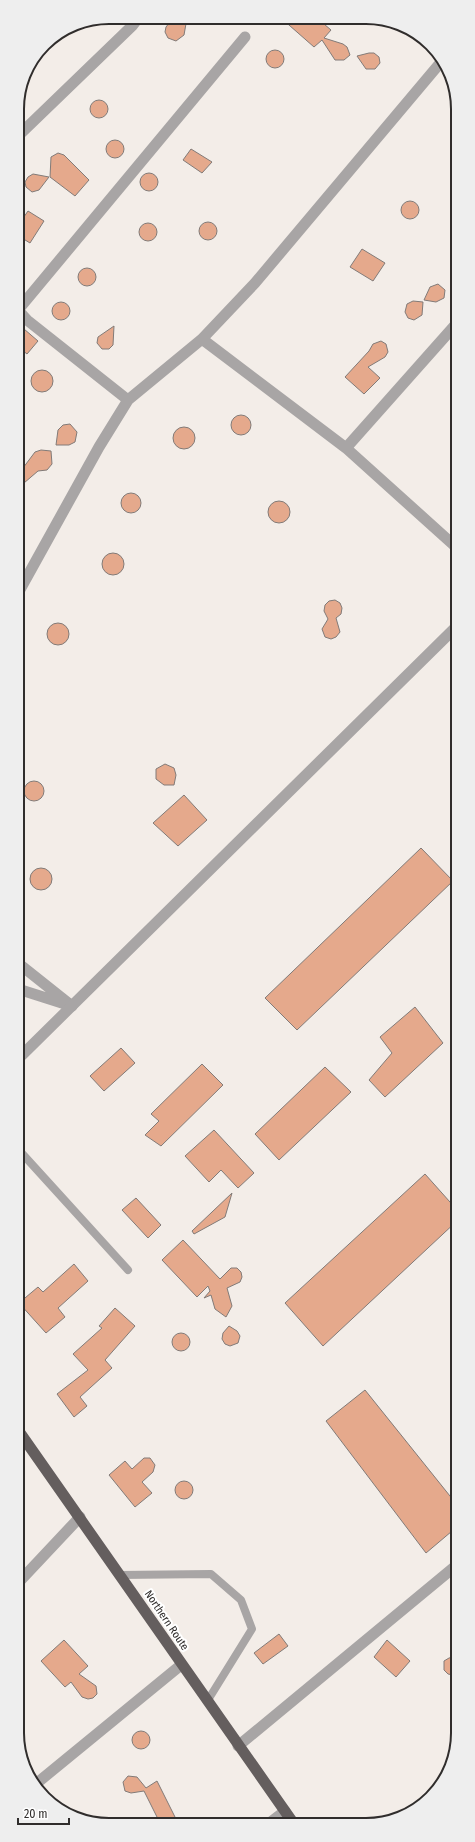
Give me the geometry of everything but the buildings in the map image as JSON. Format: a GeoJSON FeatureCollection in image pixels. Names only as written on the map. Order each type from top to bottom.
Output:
{"type":"FeatureCollection","features":[{"type":"Feature","properties":{"kind":"highway","name":"Northern Route"},"geometry":{"type":"LineString","coordinates":[[24,1438],[80,1517],[181,1665],[208,1700],[238,1746],[290,1818]]}},
{"type":"Feature","properties":{"kind":"street"},"geometry":{"type":"LineString","coordinates":[[24,130],[134,24]]}},
{"type":"Feature","properties":{"kind":"street"},"geometry":{"type":"LineString","coordinates":[[24,302],[245,36]]}},
{"type":"Feature","properties":{"kind":"street"},"geometry":{"type":"LineString","coordinates":[[24,582],[99,447],[128,400],[202,339],[255,283],[438,65]]}},
{"type":"Feature","properties":{"kind":"street"},"geometry":{"type":"LineString","coordinates":[[24,317],[128,400]]}},
{"type":"Feature","properties":{"kind":"street"},"geometry":{"type":"LineString","coordinates":[[346,448],[451,330]]}},
{"type":"Feature","properties":{"kind":"street"},"geometry":{"type":"LineString","coordinates":[[202,339],[346,448],[451,543]]}},
{"type":"Feature","properties":{"kind":"street"},"geometry":{"type":"LineString","coordinates":[[24,1053],[451,632]]}},
{"type":"Feature","properties":{"kind":"street"},"geometry":{"type":"LineString","coordinates":[[24,968],[72,1006]]}},
{"type":"Feature","properties":{"kind":"street"},"geometry":{"type":"LineString","coordinates":[[24,991],[72,1006]]}},
{"type":"Feature","properties":{"kind":"street"},"geometry":{"type":"LineString","coordinates":[[24,1577],[80,1517]]}},
{"type":"Feature","properties":{"kind":"street"},"geometry":{"type":"LineString","coordinates":[[238,1746],[451,1570]]}},
{"type":"Feature","properties":{"kind":"street"},"geometry":{"type":"LineString","coordinates":[[39,1781],[181,1665]]}},
{"type":"Feature","properties":{"kind":"street"},"geometry":{"type":"LineString","coordinates":[[276,1818],[285,1811]]}},
{"type":"Feature","properties":{"kind":"lane"},"geometry":{"type":"LineString","coordinates":[[24,1156],[128,1270]]}},
{"type":"Feature","properties":{"kind":"lane"},"geometry":{"type":"LineString","coordinates":[[120,1576],[211,1574],[241,1600],[252,1629],[208,1700]]}}]}
